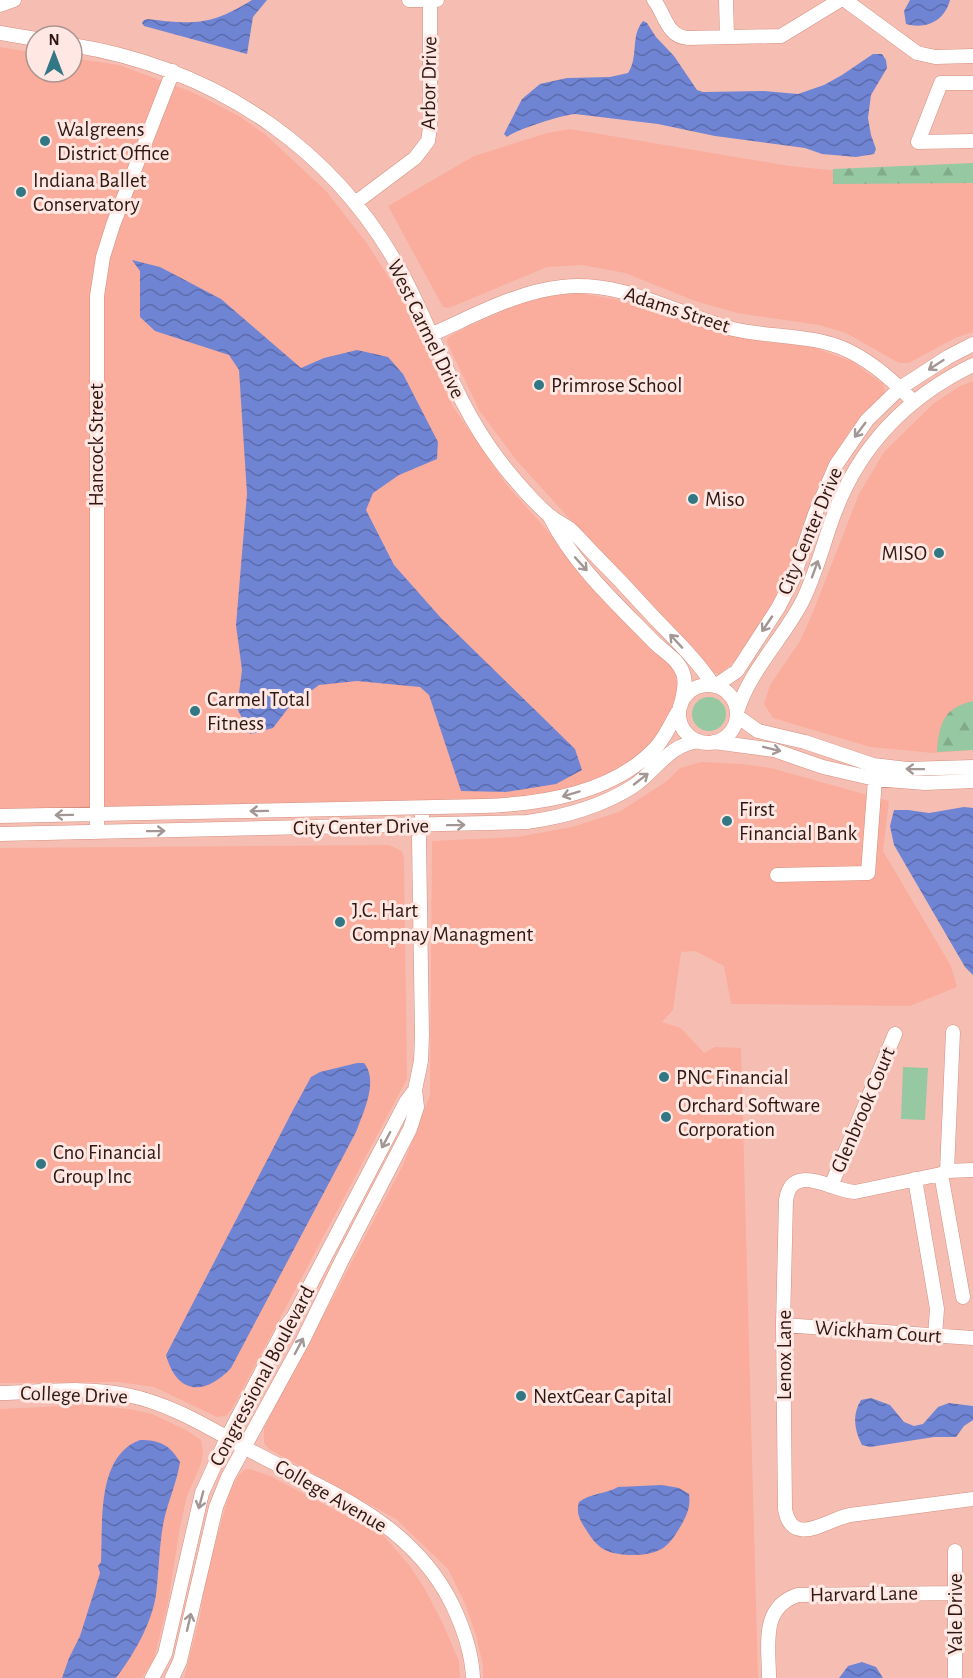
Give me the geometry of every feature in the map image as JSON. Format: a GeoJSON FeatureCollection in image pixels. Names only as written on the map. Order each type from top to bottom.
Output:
{"type":"FeatureCollection","features":[{"type":"Feature","properties":{"kind":"street"},"geometry":{"type":"LineString","coordinates":[[0,5],[14,0]]}},
{"type":"Feature","properties":{"kind":"street"},"geometry":{"type":"LineString","coordinates":[[409,0],[437,0]]}},
{"type":"Feature","properties":{"kind":"street","name":"Arbor Drive"},"geometry":{"type":"LineString","coordinates":[[355,203],[415,158],[428,141],[430,128],[429,0]]}},
{"type":"Feature","properties":{"kind":"street"},"geometry":{"type":"LineString","coordinates":[[654,0],[670,28],[681,37],[781,36],[840,0]]}},
{"type":"Feature","properties":{"kind":"street"},"geometry":{"type":"LineString","coordinates":[[726,0],[727,37]]}},
{"type":"Feature","properties":{"kind":"street"},"geometry":{"type":"LineString","coordinates":[[845,0],[917,53],[935,57],[973,57]]}},
{"type":"Feature","properties":{"kind":"street"},"geometry":{"type":"LineString","coordinates":[[0,33],[24,37]]}},
{"type":"Feature","properties":{"kind":"street","name":"West Carmel Drive"},"geometry":{"type":"LineString","coordinates":[[84,47],[120,54],[173,71],[241,104],[278,128],[320,165],[355,203],[376,232],[410,288],[454,388],[500,462],[549,516],[560,538],[579,561],[679,666],[684,681],[680,707]]}},
{"type":"Feature","properties":{"kind":"street"},"geometry":{"type":"LineString","coordinates":[[952,57],[953,83]]}},
{"type":"Feature","properties":{"kind":"street","name":"Hancock Street"},"geometry":{"type":"LineString","coordinates":[[97,832],[97,296],[103,257],[113,225],[173,71]]}},
{"type":"Feature","properties":{"kind":"street"},"geometry":{"type":"LineString","coordinates":[[973,83],[941,83],[918,142],[973,141]]}},
{"type":"Feature","properties":{"kind":"street","name":"Adams Street"},"geometry":{"type":"LineString","coordinates":[[429,335],[500,304],[543,290],[583,286],[602,287],[639,296],[703,320],[735,329],[825,342],[849,351],[874,366],[890,377],[914,402]]}},
{"type":"Feature","properties":{"kind":"street","name":"City Center Drive"},"geometry":{"type":"LineString","coordinates":[[714,686],[732,676],[739,668],[777,608],[800,559],[826,485],[847,447],[867,420],[900,388],[973,344]]}},
{"type":"Feature","properties":{"kind":"street","name":"City Center Drive"},"geometry":{"type":"LineString","coordinates":[[737,714],[753,674],[790,623],[802,600],[816,568],[832,518],[868,449],[884,429],[914,402],[937,385],[973,365]]}},
{"type":"Feature","properties":{"kind":"street","name":"West Carmel Drive"},"geometry":{"type":"LineString","coordinates":[[549,516],[570,529],[688,654],[714,686]]}},
{"type":"Feature","properties":{"kind":"street"},"geometry":{"type":"LineString","coordinates":[[714,742],[722,739],[731,731],[737,714],[735,704],[729,694],[714,686],[704,685],[691,690],[680,707],[682,727],[699,741],[754,745],[823,767],[875,779],[932,784],[973,781]]}},
{"type":"Feature","properties":{"kind":"street","name":"City Center Drive"},"geometry":{"type":"LineString","coordinates":[[0,816],[423,808],[518,805],[547,801],[585,790],[629,769],[645,757],[663,737],[680,707]]}},
{"type":"Feature","properties":{"kind":"street"},"geometry":{"type":"LineString","coordinates":[[737,714],[758,731],[805,742],[873,765],[907,769],[973,767]]}},
{"type":"Feature","properties":{"kind":"street","name":"City Center Drive"},"geometry":{"type":"LineString","coordinates":[[0,834],[509,824],[549,819],[594,806],[624,792],[641,781],[676,747],[699,741]]}},
{"type":"Feature","properties":{"kind":"street"},"geometry":{"type":"LineString","coordinates":[[777,876],[868,873],[875,779]]}},
{"type":"Feature","properties":{"kind":"street","name":"Congressional Boulevard"},"geometry":{"type":"LineString","coordinates":[[172,1678],[180,1661],[216,1507],[228,1476],[303,1340],[410,1129],[417,1107],[415,1090],[421,1061],[422,1035],[418,839],[423,808]]}},
{"type":"Feature","properties":{"kind":"street"},"geometry":{"type":"LineString","coordinates":[[953,1032],[944,1173],[963,1297]]}},
{"type":"Feature","properties":{"kind":"street","name":"Glenbrook Court"},"geometry":{"type":"LineString","coordinates":[[831,1186],[895,1034]]}},
{"type":"Feature","properties":{"kind":"street","name":"Congressional Boulevard"},"geometry":{"type":"LineString","coordinates":[[152,1678],[165,1654],[202,1494],[227,1438],[406,1102],[415,1090]]}},
{"type":"Feature","properties":{"kind":"street","name":"Lenox Lane"},"geometry":{"type":"LineString","coordinates":[[973,1170],[944,1173],[855,1192],[808,1180],[798,1180],[790,1186],[787,1191],[783,1325],[785,1509],[788,1519],[795,1527],[802,1530],[813,1530],[838,1517],[973,1499]]}},
{"type":"Feature","properties":{"kind":"street"},"geometry":{"type":"LineString","coordinates":[[915,1179],[937,1309],[935,1336]]}},
{"type":"Feature","properties":{"kind":"street","name":"Wickham Court"},"geometry":{"type":"LineString","coordinates":[[783,1325],[973,1338]]}},
{"type":"Feature","properties":{"kind":"street","name":"College Drive"},"geometry":{"type":"LineString","coordinates":[[0,1393],[66,1391],[112,1392],[128,1395],[168,1408],[244,1447]]}},
{"type":"Feature","properties":{"kind":"street","name":"College Avenue"},"geometry":{"type":"LineString","coordinates":[[244,1447],[367,1512],[408,1543],[435,1574],[458,1616],[470,1654],[473,1678]]}},
{"type":"Feature","properties":{"kind":"street","name":"Yale Drive"},"geometry":{"type":"LineString","coordinates":[[955,1551],[956,1678]]}},
{"type":"Feature","properties":{"kind":"street","name":"Harvard Lane"},"geometry":{"type":"LineString","coordinates":[[769,1678],[771,1617],[786,1599],[798,1595],[956,1593]]}},
{"type":"Feature","properties":{"kind":"shaded area"},"geometry":{"type":"Polygon","coordinates":[[[0,47],[24,51],[24,84],[84,84],[84,60],[119,65],[192,92],[239,116],[266,135],[326,191],[366,242],[401,296],[452,405],[506,484],[654,651],[673,666],[677,681],[677,694],[669,715],[644,755],[593,783],[539,798],[0,812],[0,47]]]}},
{"type":"Feature","properties":{"kind":"shaded area"},"geometry":{"type":"Polygon","coordinates":[[[570,129],[790,166],[879,175],[973,178],[973,332],[955,338],[909,363],[899,363],[846,333],[819,325],[737,313],[695,301],[625,273],[582,265],[547,267],[449,308],[443,307],[388,206],[474,156],[547,133],[570,129]]]}},
{"type":"Feature","properties":{"kind":"shaded area"},"geometry":{"type":"Polygon","coordinates":[[[578,293],[632,302],[716,331],[766,342],[809,346],[851,361],[883,384],[885,392],[850,431],[831,460],[819,484],[787,574],[764,618],[736,660],[719,674],[712,672],[669,628],[517,461],[479,410],[447,342],[447,339],[454,333],[524,302],[549,295],[578,293]]]}},
{"type":"Feature","properties":{"kind":"shaded area"},"geometry":{"type":"Polygon","coordinates":[[[973,381],[973,750],[933,753],[870,747],[773,718],[764,704],[770,685],[800,641],[859,494],[884,452],[934,403],[960,386],[973,381]]]}},
{"type":"Feature","properties":{"kind":"shaded area"},"geometry":{"type":"Polygon","coordinates":[[[701,762],[771,768],[889,801],[883,851],[951,966],[957,987],[910,1006],[731,1004],[724,966],[695,951],[681,952],[673,1010],[662,1022],[681,1028],[704,1053],[715,1047],[741,1048],[758,1678],[483,1678],[483,1665],[475,1632],[464,1601],[448,1569],[396,1519],[269,1449],[264,1443],[264,1428],[403,1165],[430,1095],[432,841],[517,837],[572,827],[619,812],[667,781],[680,768],[701,762]]]}},
{"type":"Feature","properties":{"kind":"shaded area"},"geometry":{"type":"Polygon","coordinates":[[[389,845],[402,851],[404,859],[407,1079],[233,1407],[226,1416],[217,1417],[154,1387],[118,1382],[0,1383],[0,848],[389,845]]]}},
{"type":"Feature","properties":{"kind":"shaded area"},"geometry":{"type":"Polygon","coordinates":[[[84,1405],[129,1409],[152,1414],[186,1430],[201,1440],[203,1451],[201,1464],[187,1496],[168,1603],[154,1659],[142,1678],[0,1678],[0,1409],[84,1405]]]}},
{"type":"Feature","properties":{"kind":"shaded area"},"geometry":{"type":"Polygon","coordinates":[[[250,1469],[270,1476],[384,1536],[409,1565],[425,1589],[459,1661],[460,1678],[184,1678],[200,1616],[206,1576],[230,1491],[244,1470],[250,1469]]]}},
{"type":"Feature","properties":{"kind":"green space"},"geometry":{"type":"Polygon","coordinates":[[[973,163],[973,183],[833,184],[833,169],[973,163]]]}},
{"type":"Feature","properties":{"kind":"green space"},"geometry":{"type":"Polygon","coordinates":[[[709,697],[721,702],[726,714],[721,726],[709,731],[697,726],[692,714],[697,702],[709,697]]]}},
{"type":"Feature","properties":{"kind":"green space"},"geometry":{"type":"Polygon","coordinates":[[[973,701],[973,750],[937,752],[939,733],[944,719],[955,708],[973,701]]]}},
{"type":"Feature","properties":{"kind":"green space"},"geometry":{"type":"Polygon","coordinates":[[[903,1067],[928,1068],[925,1120],[901,1119],[903,1067]]]}},
{"type":"Feature","properties":{"kind":"water"},"geometry":{"type":"Polygon","coordinates":[[[252,0],[267,0],[253,17],[247,54],[144,26],[142,23],[148,19],[191,22],[214,19],[252,0]]]}},
{"type":"Feature","properties":{"kind":"water"},"geometry":{"type":"Polygon","coordinates":[[[910,0],[950,0],[944,13],[934,22],[914,26],[906,24],[904,11],[910,0]]]}},
{"type":"Feature","properties":{"kind":"water"},"geometry":{"type":"Polygon","coordinates":[[[643,21],[674,56],[697,90],[703,92],[764,91],[798,94],[824,85],[873,54],[882,54],[887,68],[871,95],[868,118],[876,149],[874,154],[856,157],[822,154],[805,148],[715,136],[658,124],[575,114],[539,123],[507,137],[504,134],[522,99],[540,84],[567,78],[610,77],[628,73],[633,60],[637,33],[643,21]]]}},
{"type":"Feature","properties":{"kind":"water"},"geometry":{"type":"Polygon","coordinates":[[[132,260],[160,267],[221,299],[301,368],[324,358],[357,350],[388,357],[403,374],[438,442],[437,459],[399,475],[373,493],[366,510],[394,565],[441,618],[575,749],[582,770],[556,784],[506,792],[461,791],[429,695],[420,687],[357,681],[319,685],[289,707],[273,728],[250,734],[237,708],[242,670],[236,625],[247,494],[239,370],[229,355],[155,331],[140,317],[140,271],[132,260]]]}},
{"type":"Feature","properties":{"kind":"water"},"geometry":{"type":"Polygon","coordinates":[[[964,807],[973,808],[973,975],[965,967],[894,845],[890,826],[894,810],[929,813],[964,807]]]}},
{"type":"Feature","properties":{"kind":"water"},"geometry":{"type":"Polygon","coordinates":[[[364,1063],[368,1070],[370,1088],[366,1107],[356,1132],[231,1368],[221,1377],[202,1387],[185,1384],[177,1378],[166,1355],[293,1110],[311,1077],[320,1072],[364,1063]]]}},
{"type":"Feature","properties":{"kind":"water"},"geometry":{"type":"Polygon","coordinates":[[[871,1398],[890,1405],[904,1422],[914,1426],[923,1424],[938,1407],[949,1403],[973,1406],[973,1420],[964,1426],[956,1437],[934,1437],[870,1447],[862,1445],[855,1422],[856,1411],[861,1400],[871,1398]]]}},
{"type":"Feature","properties":{"kind":"water"},"geometry":{"type":"Polygon","coordinates":[[[140,1440],[164,1445],[180,1462],[163,1525],[154,1606],[135,1649],[116,1678],[62,1678],[80,1636],[100,1573],[98,1566],[101,1562],[103,1510],[109,1475],[116,1460],[126,1448],[140,1440]]]}},
{"type":"Feature","properties":{"kind":"water"},"geometry":{"type":"Polygon","coordinates":[[[662,1485],[679,1488],[689,1494],[689,1508],[675,1535],[661,1550],[627,1555],[604,1550],[593,1540],[583,1525],[578,1512],[579,1502],[588,1497],[618,1487],[662,1485]]]}},
{"type":"Feature","properties":{"kind":"water"},"geometry":{"type":"Polygon","coordinates":[[[862,1662],[876,1667],[883,1678],[839,1678],[848,1666],[862,1662]]]}},
{"type":"Feature","properties":{"kind":"place","name":"Walgreens District Office"},"geometry":{"type":"Point","coordinates":[45,141]}},
{"type":"Feature","properties":{"kind":"place","name":"Indiana Ballet Conservatory"},"geometry":{"type":"Point","coordinates":[21,192]}},
{"type":"Feature","properties":{"kind":"place","name":"Primrose School"},"geometry":{"type":"Point","coordinates":[539,385]}},
{"type":"Feature","properties":{"kind":"place","name":"Miso"},"geometry":{"type":"Point","coordinates":[693,499]}},
{"type":"Feature","properties":{"kind":"place","name":"MISO"},"geometry":{"type":"Point","coordinates":[939,553]}},
{"type":"Feature","properties":{"kind":"place","name":"Carmel Total Fitness"},"geometry":{"type":"Point","coordinates":[195,711]}},
{"type":"Feature","properties":{"kind":"place","name":"First Financial Bank"},"geometry":{"type":"Point","coordinates":[727,821]}},
{"type":"Feature","properties":{"kind":"place","name":"J.C. Hart Compnay Managment"},"geometry":{"type":"Point","coordinates":[340,922]}},
{"type":"Feature","properties":{"kind":"place","name":"PNC Financial"},"geometry":{"type":"Point","coordinates":[664,1077]}},
{"type":"Feature","properties":{"kind":"place","name":"Orchard Software Corporation"},"geometry":{"type":"Point","coordinates":[666,1117]}},
{"type":"Feature","properties":{"kind":"place","name":"Cno Financial Group Inc"},"geometry":{"type":"Point","coordinates":[41,1164]}},
{"type":"Feature","properties":{"kind":"place","name":"NextGear Capital"},"geometry":{"type":"Point","coordinates":[521,1396]}}]}
